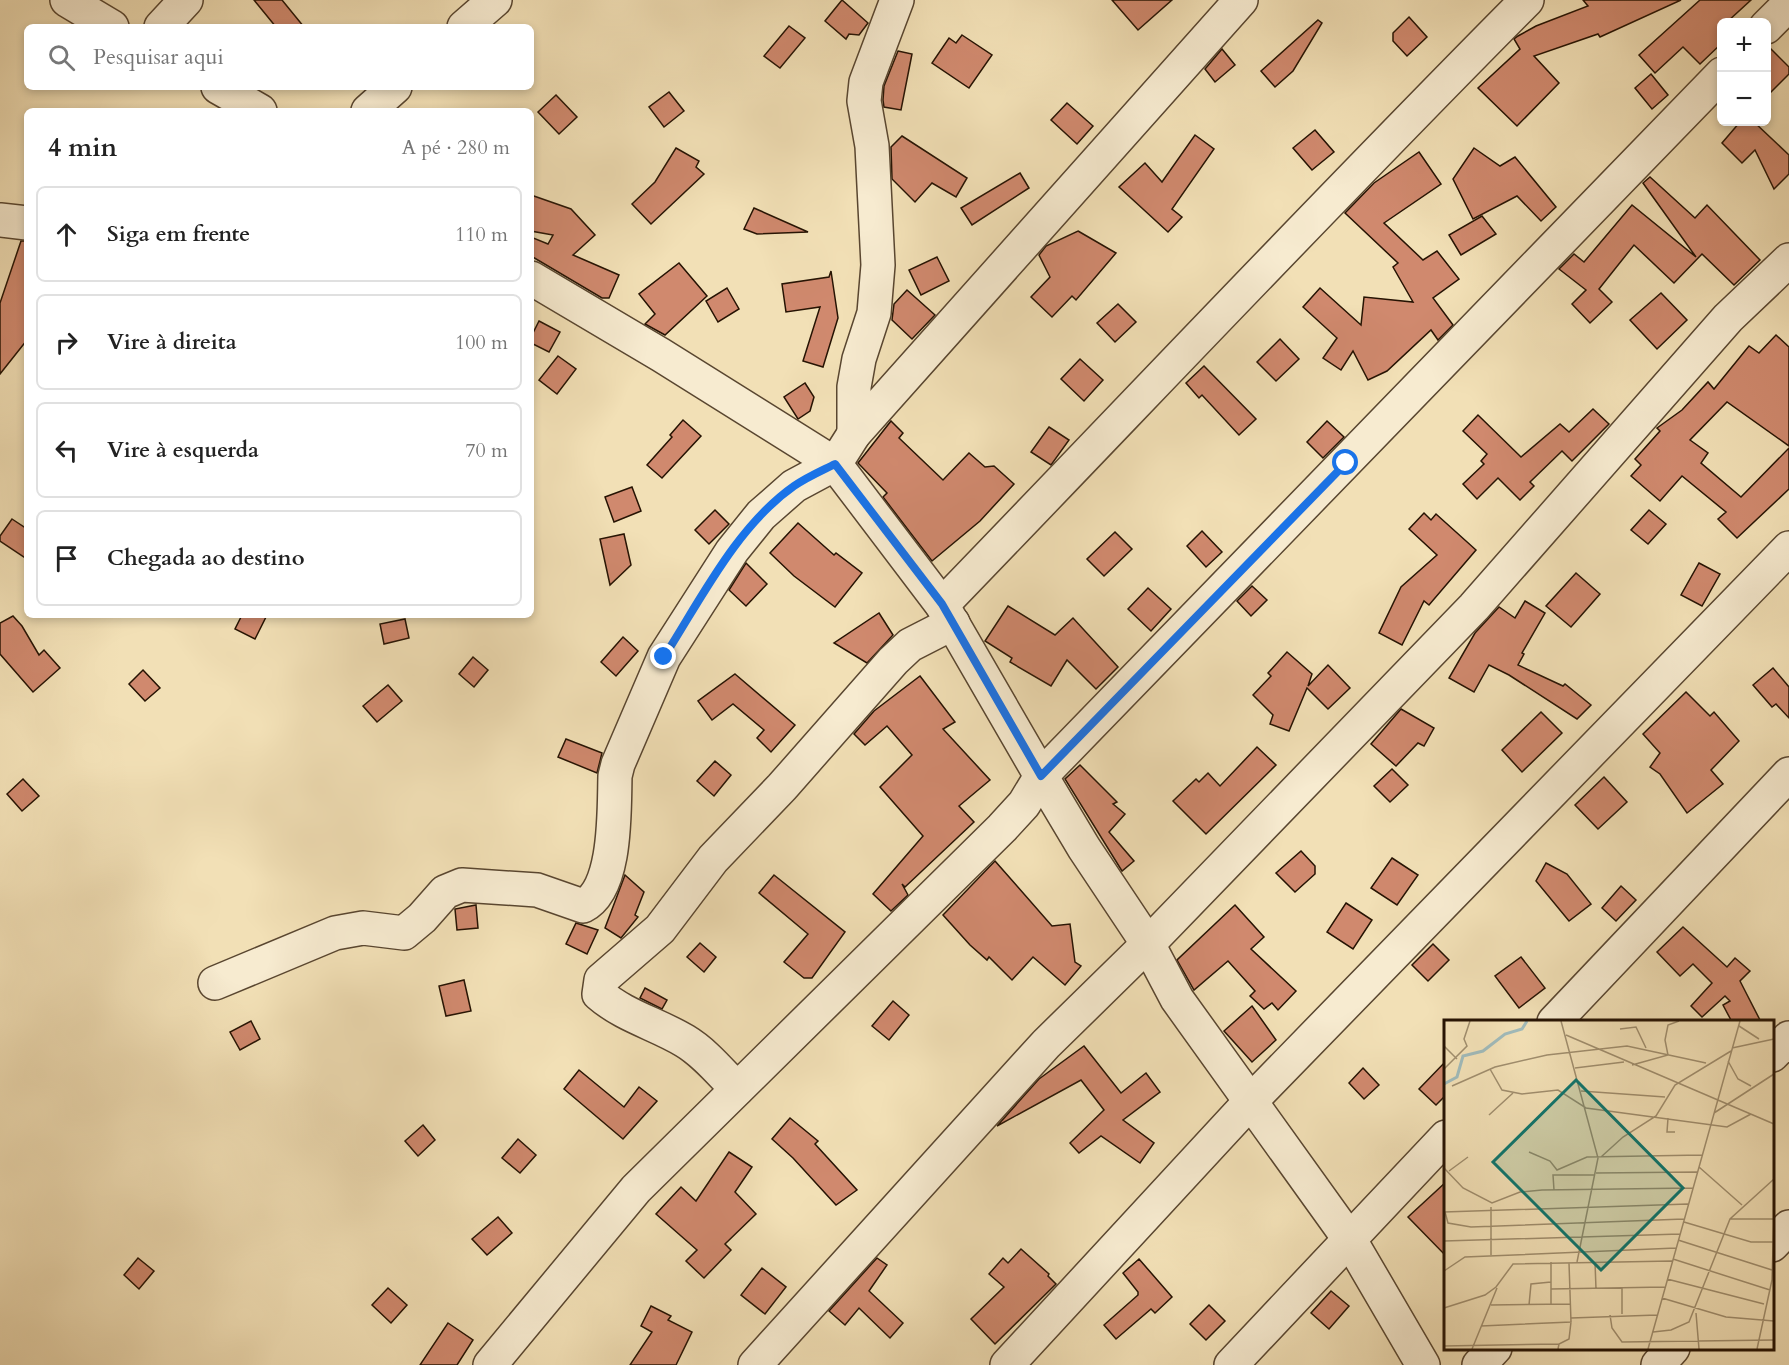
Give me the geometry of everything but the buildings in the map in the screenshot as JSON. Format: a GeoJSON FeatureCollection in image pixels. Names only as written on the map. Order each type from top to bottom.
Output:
{"type":"FeatureCollection","features":[{"type":"Feature","properties":{"kind":"street"},"geometry":{"type":"LineString","coordinates":[[67,0],[107,24]]}},
{"type":"Feature","properties":{"kind":"street"},"geometry":{"type":"LineString","coordinates":[[164,24],[186,0]]}},
{"type":"Feature","properties":{"kind":"street"},"geometry":{"type":"LineString","coordinates":[[467,24],[495,0]]}},
{"type":"Feature","properties":{"kind":"street"},"geometry":{"type":"LineString","coordinates":[[854,434],[854,387],[859,359],[874,313],[878,265],[872,146],[864,101],[874,55],[897,0]]}},
{"type":"Feature","properties":{"kind":"street"},"geometry":{"type":"LineString","coordinates":[[215,982],[335,933],[363,928],[404,933],[422,918],[445,892],[462,885],[537,890],[583,906],[592,902],[611,860],[615,776],[618,764],[664,657],[732,551],[762,516],[794,486],[835,464],[854,434],[1241,0]]}},
{"type":"Feature","properties":{"kind":"street"},"geometry":{"type":"LineString","coordinates":[[736,1089],[705,1056],[685,1041],[610,1004],[598,994],[601,980],[660,929],[701,872],[782,787],[893,661],[947,614],[1348,180],[1527,0]]}},
{"type":"Feature","properties":{"kind":"street"},"geometry":{"type":"LineString","coordinates":[[1771,23],[1789,4]]}},
{"type":"Feature","properties":{"kind":"street"},"geometry":{"type":"LineString","coordinates":[[490,1365],[636,1189],[1002,828],[1024,804],[1041,776],[1717,79]]}},
{"type":"Feature","properties":{"kind":"street"},"geometry":{"type":"LineString","coordinates":[[223,90],[255,108]]}},
{"type":"Feature","properties":{"kind":"street"},"geometry":{"type":"LineString","coordinates":[[371,108],[392,90]]}},
{"type":"Feature","properties":{"kind":"street"},"geometry":{"type":"LineString","coordinates":[[0,220],[24,223]]}},
{"type":"Feature","properties":{"kind":"street"},"geometry":{"type":"LineString","coordinates":[[755,1365],[1046,1044],[1148,944],[1474,607],[1728,318],[1789,260]]}},
{"type":"Feature","properties":{"kind":"street"},"geometry":{"type":"LineString","coordinates":[[534,280],[661,355],[835,464],[947,614],[1041,776],[1148,944],[1177,999],[1350,1240],[1423,1365]]}},
{"type":"Feature","properties":{"kind":"street"},"geometry":{"type":"LineString","coordinates":[[1007,1365],[1250,1102],[1789,548]]}},
{"type":"Feature","properties":{"kind":"street"},"geometry":{"type":"LineString","coordinates":[[1556,1020],[1789,774]]}},
{"type":"Feature","properties":{"kind":"street"},"geometry":{"type":"LineString","coordinates":[[1774,1054],[1789,1038]]}},
{"type":"Feature","properties":{"kind":"street"},"geometry":{"type":"LineString","coordinates":[[1231,1365],[1444,1139]]}},
{"type":"Feature","properties":{"kind":"street"},"geometry":{"type":"LineString","coordinates":[[1774,1244],[1789,1227]]}},
{"type":"Feature","properties":{"kind":"street"},"geometry":{"type":"LineString","coordinates":[[1479,1365],[1493,1350]]}},
{"type":"Feature","properties":{"kind":"route"},"geometry":{"type":"LineString","coordinates":[[664,657],[732,551],[762,516],[794,486],[835,464],[942,604],[1041,776],[1346,463]]}}]}
